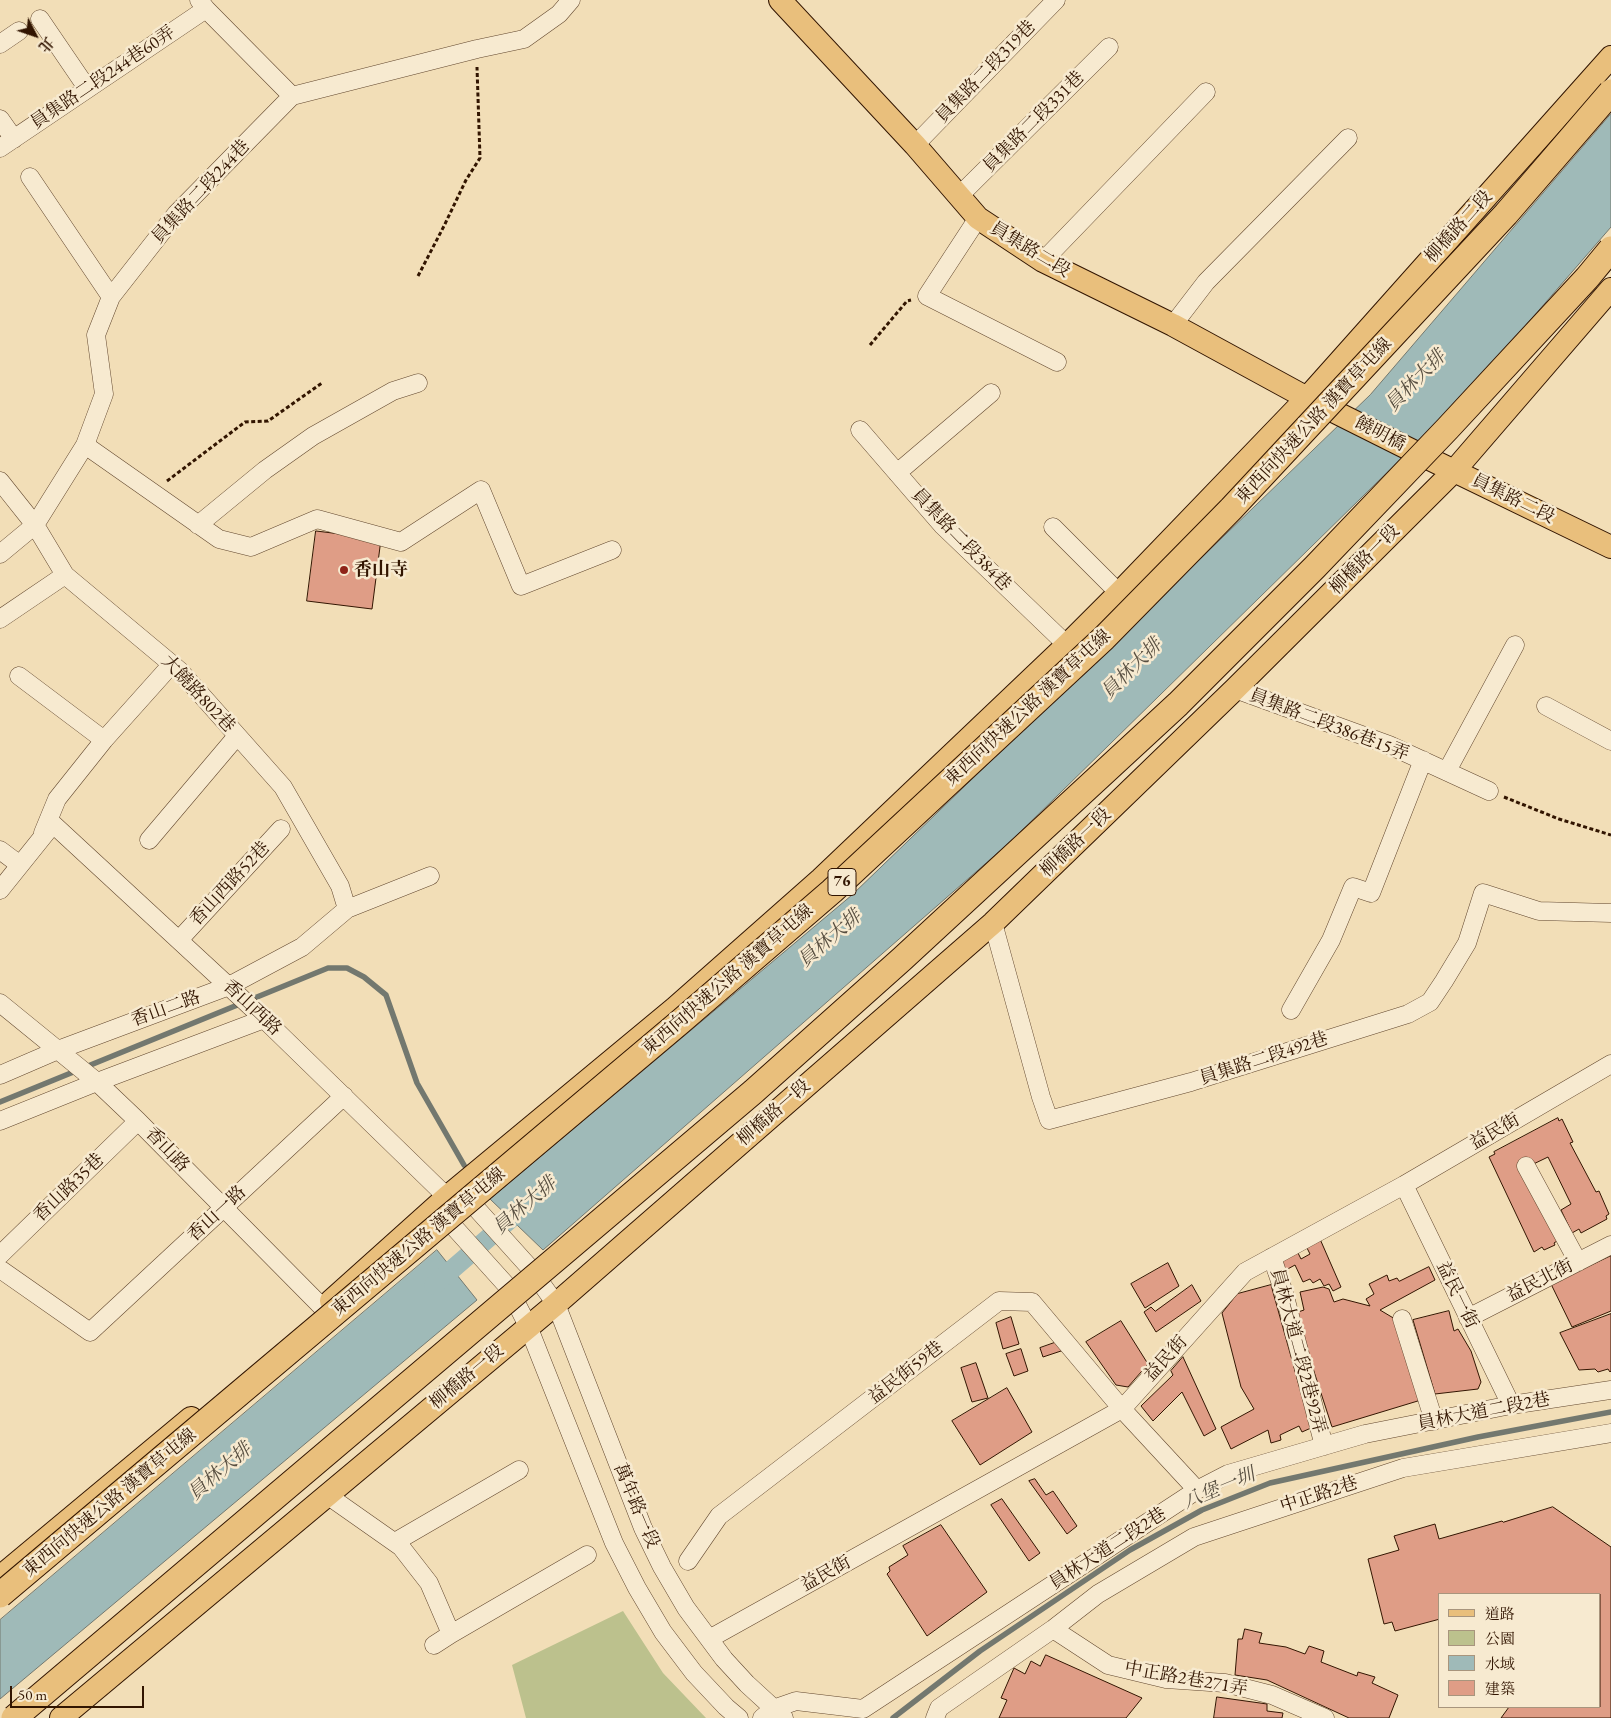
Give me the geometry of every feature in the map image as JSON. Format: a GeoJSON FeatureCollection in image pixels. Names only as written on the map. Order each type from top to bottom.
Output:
{"type":"FeatureCollection","features":[{"type":"Feature","properties":{"kind":"highway","name":"東西向快速公路 漢寶草屯線"},"geometry":{"type":"LineString","coordinates":[[0,1595],[649,1048],[832,891],[1097,645],[1231,509],[1499,222],[1611,92]]}},
{"type":"Feature","properties":{"kind":"highway"},"geometry":{"type":"LineString","coordinates":[[14,1718],[753,1092],[902,959],[1192,690],[1315,567],[1441,435],[1611,250]]}},
{"type":"Feature","properties":{"kind":"main road","name":"員集路二段"},"geometry":{"type":"LineString","coordinates":[[780,0],[915,145],[978,218],[1043,262],[1173,325],[1344,416]]}},
{"type":"Feature","properties":{"kind":"main road","name":"柳橋路二段"},"geometry":{"type":"LineString","coordinates":[[1307,398],[1611,57]]}},
{"type":"Feature","properties":{"kind":"main road"},"geometry":{"type":"LineString","coordinates":[[1454,471],[1611,288]]}},
{"type":"Feature","properties":{"kind":"main road"},"geometry":{"type":"LineString","coordinates":[[0,1577],[324,1308],[447,1197],[675,1008],[814,886],[1067,645],[1307,398]]}},
{"type":"Feature","properties":{"kind":"main road","name":"饒明橋"},"geometry":{"type":"LineString","coordinates":[[1344,416],[1415,452]]}},
{"type":"Feature","properties":{"kind":"main road","name":"員集路二段"},"geometry":{"type":"LineString","coordinates":[[1415,452],[1611,546]]}},
{"type":"Feature","properties":{"kind":"main road","name":"柳橋路一段"},"geometry":{"type":"LineString","coordinates":[[61,1718],[556,1304],[993,923],[1235,689],[1454,471]]}},
{"type":"Feature","properties":{"kind":"street"},"geometry":{"type":"LineString","coordinates":[[292,96],[477,49],[524,39],[559,14],[571,0]]}},
{"type":"Feature","properties":{"kind":"street","name":"員集路二段319巷"},"geometry":{"type":"LineString","coordinates":[[915,145],[1056,0]]}},
{"type":"Feature","properties":{"kind":"street","name":"員集路二段244巷60弄"},"geometry":{"type":"LineString","coordinates":[[7,144],[202,4],[292,96]]}},
{"type":"Feature","properties":{"kind":"street"},"geometry":{"type":"LineString","coordinates":[[40,19],[87,88]]}},
{"type":"Feature","properties":{"kind":"street"},"geometry":{"type":"LineString","coordinates":[[0,44],[19,31]]}},
{"type":"Feature","properties":{"kind":"street","name":"員集路二段331巷"},"geometry":{"type":"LineString","coordinates":[[958,196],[1109,47]]}},
{"type":"Feature","properties":{"kind":"street"},"geometry":{"type":"LineString","coordinates":[[1043,262],[1206,92]]}},
{"type":"Feature","properties":{"kind":"street","name":"員集路二段244巷"},"geometry":{"type":"LineString","coordinates":[[0,554],[35,525],[85,445],[104,394],[96,334],[111,297],[176,214],[292,96]]}},
{"type":"Feature","properties":{"kind":"street"},"geometry":{"type":"LineString","coordinates":[[0,119],[7,144]]}},
{"type":"Feature","properties":{"kind":"street"},"geometry":{"type":"LineString","coordinates":[[1173,325],[1206,282],[1348,138]]}},
{"type":"Feature","properties":{"kind":"street"},"geometry":{"type":"LineString","coordinates":[[30,177],[111,297]]}},
{"type":"Feature","properties":{"kind":"street"},"geometry":{"type":"LineString","coordinates":[[978,218],[927,296],[1057,362]]}},
{"type":"Feature","properties":{"kind":"street"},"geometry":{"type":"LineString","coordinates":[[198,525],[265,470],[313,436],[393,391],[418,383]]}},
{"type":"Feature","properties":{"kind":"street"},"geometry":{"type":"LineString","coordinates":[[897,473],[991,394]]}},
{"type":"Feature","properties":{"kind":"street","name":"員集路二段384巷"},"geometry":{"type":"LineString","coordinates":[[860,430],[943,526],[1067,645]]}},
{"type":"Feature","properties":{"kind":"street"},"geometry":{"type":"LineString","coordinates":[[85,445],[218,539],[251,547],[317,519],[401,542],[481,490],[521,586],[612,550]]}},
{"type":"Feature","properties":{"kind":"street","name":"大饒路802巷"},"geometry":{"type":"LineString","coordinates":[[0,481],[35,525],[65,575],[180,670],[283,787],[340,886],[347,909]]}},
{"type":"Feature","properties":{"kind":"street"},"geometry":{"type":"LineString","coordinates":[[1053,527],[1119,593]]}},
{"type":"Feature","properties":{"kind":"street"},"geometry":{"type":"LineString","coordinates":[[0,619],[65,575]]}},
{"type":"Feature","properties":{"kind":"street"},"geometry":{"type":"LineString","coordinates":[[1447,771],[1515,645]]}},
{"type":"Feature","properties":{"kind":"street"},"geometry":{"type":"LineString","coordinates":[[0,890],[41,840],[57,799],[104,740],[172,664]]}},
{"type":"Feature","properties":{"kind":"street"},"geometry":{"type":"LineString","coordinates":[[19,676],[104,740]]}},
{"type":"Feature","properties":{"kind":"street","name":"員集路二段386巷15弄"},"geometry":{"type":"LineString","coordinates":[[1235,689],[1389,745],[1489,791]]}},
{"type":"Feature","properties":{"kind":"street"},"geometry":{"type":"LineString","coordinates":[[1546,706],[1611,741]]}},
{"type":"Feature","properties":{"kind":"street"},"geometry":{"type":"LineString","coordinates":[[148,840],[237,736]]}},
{"type":"Feature","properties":{"kind":"street","name":"員集路二段386巷15弄"},"geometry":{"type":"LineString","coordinates":[[1291,1010],[1331,940],[1353,887],[1372,893],[1423,760]]}},
{"type":"Feature","properties":{"kind":"street","name":"香山西路"},"geometry":{"type":"LineString","coordinates":[[41,840],[54,824],[264,1019],[447,1197]]}},
{"type":"Feature","properties":{"kind":"street","name":"香山西路52巷"},"geometry":{"type":"LineString","coordinates":[[179,940],[281,829]]}},
{"type":"Feature","properties":{"kind":"street"},"geometry":{"type":"LineString","coordinates":[[0,850],[20,865]]}},
{"type":"Feature","properties":{"kind":"street","name":"香山二路"},"geometry":{"type":"LineString","coordinates":[[0,1075],[58,1050],[229,986],[302,946],[347,909],[430,876]]}},
{"type":"Feature","properties":{"kind":"street","name":"員集路二段492巷"},"geometry":{"type":"LineString","coordinates":[[993,923],[1049,1120],[1191,1082],[1408,1014],[1430,1002],[1444,981],[1467,943],[1483,893],[1539,911],[1611,913]]}},
{"type":"Feature","properties":{"kind":"street","name":"香山路"},"geometry":{"type":"LineString","coordinates":[[0,1003],[97,1082],[138,1120],[324,1308]]}},
{"type":"Feature","properties":{"kind":"street"},"geometry":{"type":"LineString","coordinates":[[0,1121],[264,1019]]}},
{"type":"Feature","properties":{"kind":"street","name":"益民街"},"geometry":{"type":"LineString","coordinates":[[709,1639],[1122,1408],[1245,1272],[1404,1185],[1611,1064]]}},
{"type":"Feature","properties":{"kind":"street","name":"香山一路"},"geometry":{"type":"LineString","coordinates":[[0,1269],[90,1332],[344,1096]]}},
{"type":"Feature","properties":{"kind":"street","name":"香山路35巷"},"geometry":{"type":"LineString","coordinates":[[0,1255],[138,1120]]}},
{"type":"Feature","properties":{"kind":"street"},"geometry":{"type":"LineString","coordinates":[[1526,1166],[1578,1262]]}},
{"type":"Feature","properties":{"kind":"street","name":"益民一街"},"geometry":{"type":"LineString","coordinates":[[1404,1185],[1511,1405]]}},
{"type":"Feature","properties":{"kind":"street","name":"萬年路一段"},"geometry":{"type":"LineString","coordinates":[[447,1197],[476,1208],[530,1268],[556,1304],[643,1528],[662,1567],[676,1592],[709,1639],[773,1715]]}},
{"type":"Feature","properties":{"kind":"street","name":"萬年路一段"},"geometry":{"type":"LineString","coordinates":[[447,1197],[454,1227],[508,1287],[528,1326],[614,1543],[637,1588],[663,1632],[694,1673],[739,1718]]}},
{"type":"Feature","properties":{"kind":"street","name":"益民北街"},"geometry":{"type":"LineString","coordinates":[[1468,1318],[1611,1245]]}},
{"type":"Feature","properties":{"kind":"street","name":"員林大道二段2巷92弄"},"geometry":{"type":"LineString","coordinates":[[1272,1257],[1284,1293],[1324,1446]]}},
{"type":"Feature","properties":{"kind":"street","name":"益民街59巷"},"geometry":{"type":"LineString","coordinates":[[688,1561],[719,1516],[999,1301],[1032,1302],[1122,1408],[1197,1490]]}},
{"type":"Feature","properties":{"kind":"street"},"geometry":{"type":"LineString","coordinates":[[1402,1319],[1434,1421]]}},
{"type":"Feature","properties":{"kind":"street","name":"員林大道二段2巷"},"geometry":{"type":"LineString","coordinates":[[773,1715],[796,1701],[867,1713],[1197,1490],[1228,1474],[1365,1434],[1511,1405],[1611,1390]]}},
{"type":"Feature","properties":{"kind":"street","name":"中正路2巷"},"geometry":{"type":"LineString","coordinates":[[935,1718],[940,1708],[1053,1629],[1098,1594],[1194,1536],[1403,1468],[1611,1433]]}},
{"type":"Feature","properties":{"kind":"street"},"geometry":{"type":"LineString","coordinates":[[395,1542],[519,1470]]}},
{"type":"Feature","properties":{"kind":"street"},"geometry":{"type":"LineString","coordinates":[[327,1495],[401,1547],[429,1583],[451,1634]]}},
{"type":"Feature","properties":{"kind":"street"},"geometry":{"type":"LineString","coordinates":[[434,1645],[586,1555]]}},
{"type":"Feature","properties":{"kind":"street","name":"中正路2巷271弄"},"geometry":{"type":"LineString","coordinates":[[1053,1629],[1108,1665],[1166,1678],[1225,1684],[1272,1695],[1325,1718]]}},
{"type":"Feature","properties":{"kind":"path"},"geometry":{"type":"LineString","coordinates":[[418,276],[466,180],[480,158],[477,105],[477,49]]}},
{"type":"Feature","properties":{"kind":"path"},"geometry":{"type":"LineString","coordinates":[[870,345],[907,301],[927,296]]}},
{"type":"Feature","properties":{"kind":"path"},"geometry":{"type":"LineString","coordinates":[[153,493],[245,422],[268,421],[322,383]]}},
{"type":"Feature","properties":{"kind":"path"},"geometry":{"type":"LineString","coordinates":[[1489,791],[1559,819],[1611,834]]}},
{"type":"Feature","properties":{"kind":"green space"},"geometry":{"type":"Polygon","coordinates":[[[623,1611],[663,1673],[706,1718],[526,1718],[512,1665],[623,1611]]]}},
{"type":"Feature","properties":{"kind":"water"},"geometry":{"type":"Polygon","coordinates":[[[1611,114],[1611,227],[1461,400],[1009,843],[543,1250],[490,1199],[852,895],[1370,395],[1611,114]]]}},
{"type":"Feature","properties":{"kind":"water"},"geometry":{"type":"Polygon","coordinates":[[[437,1250],[477,1300],[0,1699],[0,1620],[437,1250]]]}},
{"type":"Feature","properties":{"kind":"building","name":"香山寺"},"geometry":{"type":"Polygon","coordinates":[[[316,531],[381,539],[372,609],[307,601],[316,531]]]}},
{"type":"Feature","properties":{"kind":"building"},"geometry":{"type":"Polygon","coordinates":[[[1558,1118],[1559,1121],[1562,1119],[1573,1142],[1570,1143],[1596,1192],[1599,1191],[1609,1214],[1606,1216],[1607,1219],[1581,1233],[1579,1229],[1572,1233],[1561,1210],[1571,1204],[1548,1157],[1521,1170],[1557,1241],[1554,1243],[1555,1245],[1544,1250],[1542,1247],[1534,1252],[1489,1157],[1495,1154],[1494,1152],[1558,1118]]]}},
{"type":"Feature","properties":{"kind":"building"},"geometry":{"type":"Polygon","coordinates":[[[1320,1239],[1341,1287],[1333,1291],[1329,1284],[1324,1286],[1320,1279],[1313,1283],[1310,1279],[1303,1282],[1295,1265],[1284,1271],[1279,1261],[1297,1251],[1301,1259],[1310,1254],[1306,1246],[1320,1239]]]}},
{"type":"Feature","properties":{"kind":"building"},"geometry":{"type":"Polygon","coordinates":[[[1611,1256],[1611,1311],[1572,1327],[1551,1284],[1611,1256]]]}},
{"type":"Feature","properties":{"kind":"building"},"geometry":{"type":"Polygon","coordinates":[[[1168,1263],[1179,1286],[1145,1308],[1131,1284],[1168,1263]]]}},
{"type":"Feature","properties":{"kind":"building"},"geometry":{"type":"Polygon","coordinates":[[[1429,1267],[1435,1280],[1380,1310],[1395,1319],[1421,1400],[1332,1427],[1295,1313],[1304,1310],[1300,1292],[1323,1287],[1329,1289],[1334,1302],[1343,1299],[1370,1306],[1366,1299],[1374,1294],[1369,1284],[1387,1275],[1389,1281],[1397,1278],[1399,1281],[1429,1267]]]}},
{"type":"Feature","properties":{"kind":"building"},"geometry":{"type":"Polygon","coordinates":[[[1192,1285],[1201,1301],[1156,1332],[1144,1312],[1151,1307],[1155,1311],[1192,1285]]]}},
{"type":"Feature","properties":{"kind":"building"},"geometry":{"type":"Polygon","coordinates":[[[1271,1285],[1311,1428],[1302,1432],[1299,1426],[1280,1435],[1281,1440],[1271,1443],[1268,1430],[1231,1449],[1221,1427],[1254,1409],[1241,1387],[1222,1313],[1237,1294],[1271,1285]]]}},
{"type":"Feature","properties":{"kind":"building"},"geometry":{"type":"Polygon","coordinates":[[[1449,1311],[1454,1331],[1458,1329],[1471,1351],[1481,1382],[1478,1389],[1435,1394],[1413,1320],[1449,1311]]]}},
{"type":"Feature","properties":{"kind":"building"},"geometry":{"type":"Polygon","coordinates":[[[1611,1314],[1611,1371],[1608,1369],[1598,1372],[1595,1369],[1579,1370],[1560,1333],[1611,1314]]]}},
{"type":"Feature","properties":{"kind":"building"},"geometry":{"type":"Polygon","coordinates":[[[1011,1317],[1019,1344],[1003,1349],[996,1323],[1011,1317]]]}},
{"type":"Feature","properties":{"kind":"building"},"geometry":{"type":"Polygon","coordinates":[[[1121,1321],[1148,1364],[1128,1387],[1116,1385],[1086,1342],[1121,1321]]]}},
{"type":"Feature","properties":{"kind":"building"},"geometry":{"type":"Polygon","coordinates":[[[1057,1342],[1064,1350],[1043,1357],[1040,1348],[1057,1342]]]}},
{"type":"Feature","properties":{"kind":"building"},"geometry":{"type":"Polygon","coordinates":[[[1021,1349],[1028,1371],[1014,1376],[1006,1354],[1021,1349]]]}},
{"type":"Feature","properties":{"kind":"building"},"geometry":{"type":"Polygon","coordinates":[[[1183,1357],[1216,1429],[1204,1436],[1182,1392],[1153,1421],[1141,1406],[1173,1375],[1171,1371],[1183,1357]]]}},
{"type":"Feature","properties":{"kind":"building"},"geometry":{"type":"Polygon","coordinates":[[[976,1363],[988,1398],[972,1402],[961,1368],[976,1363]]]}},
{"type":"Feature","properties":{"kind":"building"},"geometry":{"type":"Polygon","coordinates":[[[1007,1388],[1032,1432],[980,1465],[952,1421],[1007,1388]]]}},
{"type":"Feature","properties":{"kind":"building"},"geometry":{"type":"Polygon","coordinates":[[[1035,1479],[1046,1495],[1053,1491],[1077,1526],[1067,1534],[1029,1481],[1035,1479]]]}},
{"type":"Feature","properties":{"kind":"building"},"geometry":{"type":"Polygon","coordinates":[[[1002,1499],[1040,1553],[1029,1561],[991,1505],[1002,1499]]]}},
{"type":"Feature","properties":{"kind":"building"},"geometry":{"type":"Polygon","coordinates":[[[1553,1507],[1611,1547],[1611,1718],[1501,1718],[1508,1708],[1601,1708],[1601,1593],[1438,1593],[1438,1620],[1395,1631],[1392,1622],[1384,1624],[1368,1559],[1399,1550],[1394,1536],[1435,1524],[1439,1539],[1553,1507]]]}},
{"type":"Feature","properties":{"kind":"building"},"geometry":{"type":"Polygon","coordinates":[[[941,1525],[987,1592],[927,1636],[887,1574],[890,1571],[889,1567],[908,1555],[903,1546],[941,1525]]]}},
{"type":"Feature","properties":{"kind":"building"},"geometry":{"type":"Polygon","coordinates":[[[1245,1629],[1262,1633],[1259,1643],[1286,1647],[1305,1654],[1309,1646],[1324,1651],[1321,1662],[1357,1676],[1358,1672],[1375,1677],[1372,1683],[1398,1695],[1389,1718],[1349,1718],[1267,1680],[1235,1675],[1238,1639],[1242,1639],[1245,1629]]]}},
{"type":"Feature","properties":{"kind":"building"},"geometry":{"type":"Polygon","coordinates":[[[1046,1655],[1142,1698],[1126,1718],[999,1718],[1007,1700],[1001,1698],[1014,1668],[1025,1674],[1031,1661],[1040,1666],[1046,1655]]]}},
{"type":"Feature","properties":{"kind":"building"},"geometry":{"type":"Polygon","coordinates":[[[1217,1697],[1267,1704],[1267,1711],[1283,1713],[1282,1718],[1214,1718],[1217,1697]]]}},
{"type":"Feature","properties":{"kind":"waterway"},"geometry":{"type":"LineString","coordinates":[[0,1102],[328,968],[347,968],[364,977],[386,995],[417,1083],[464,1165]]}},
{"type":"Feature","properties":{"kind":"waterway","name":"員林大排"},"geometry":{"type":"LineString","coordinates":[[434,1285],[530,1202]]}},
{"type":"Feature","properties":{"kind":"waterway","name":"八堡一圳"},"geometry":{"type":"LineString","coordinates":[[893,1718],[980,1651],[1130,1550],[1202,1510],[1270,1483],[1478,1437],[1611,1412]]}},
{"type":"Feature","properties":{"kind":"place","name":"香山寺"},"geometry":{"type":"Point","coordinates":[344,570]}}]}
